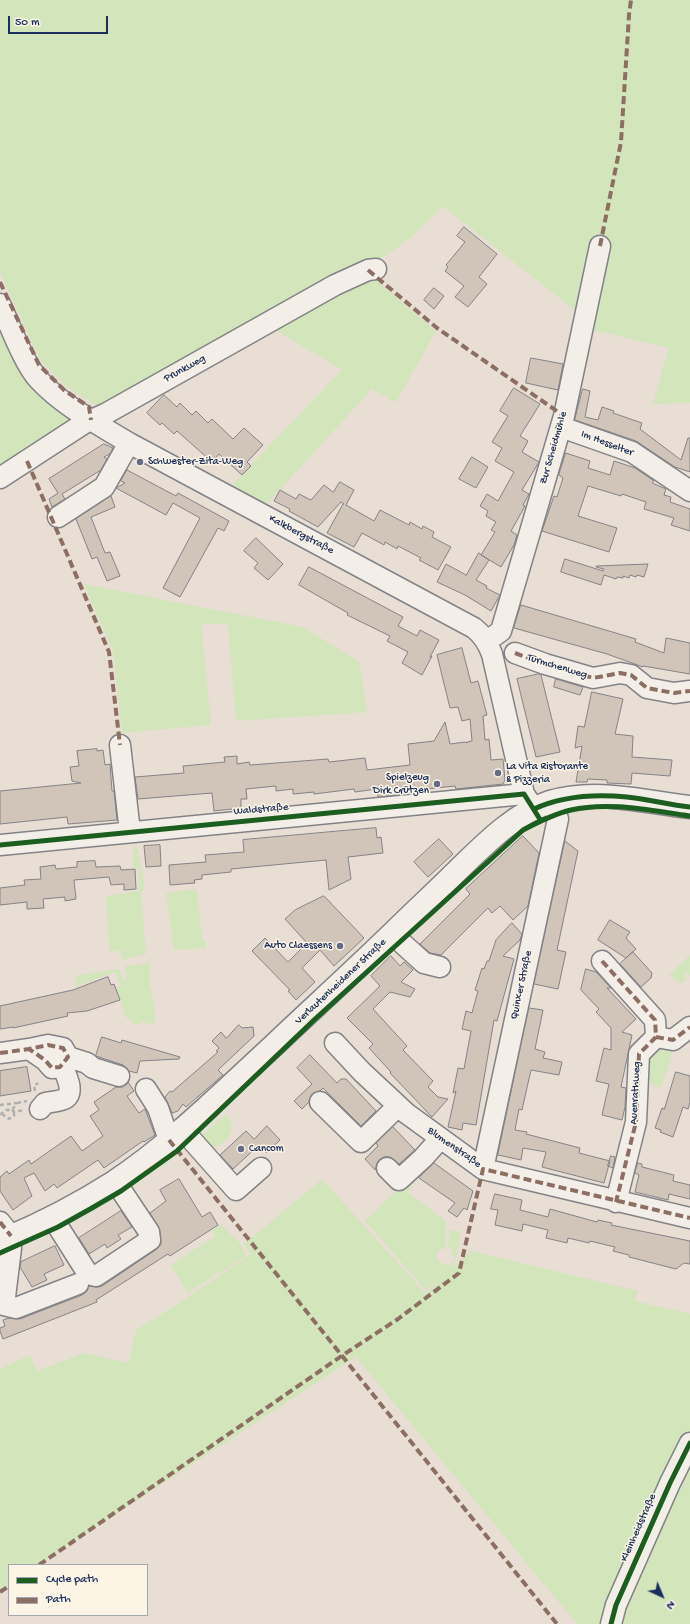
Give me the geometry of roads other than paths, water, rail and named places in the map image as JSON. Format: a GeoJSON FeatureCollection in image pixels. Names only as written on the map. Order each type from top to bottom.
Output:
{"type":"FeatureCollection","features":[{"type":"Feature","properties":{"kind":"main road","name":"Verlautenheidener Straße"},"geometry":{"type":"LineString","coordinates":[[4,1233],[52,1217],[115,1181],[175,1134],[237,1079],[392,934],[481,848],[521,817],[537,802],[595,796],[626,797],[690,807]]}},
{"type":"Feature","properties":{"kind":"street","name":"Zur Scheidmühle"},"geometry":{"type":"LineString","coordinates":[[487,641],[501,631],[561,427],[600,246]]}},
{"type":"Feature","properties":{"kind":"street","name":"Prunkweg"},"geometry":{"type":"LineString","coordinates":[[0,478],[91,420],[107,413],[335,285],[368,270],[376,269]]}},
{"type":"Feature","properties":{"kind":"street","name":"Kalkbergstraße"},"geometry":{"type":"LineString","coordinates":[[0,304],[27,362],[38,379],[53,393],[91,420],[129,443],[474,628],[487,641],[492,654],[537,802]]}},
{"type":"Feature","properties":{"kind":"street","name":"Im Hesselter"},"geometry":{"type":"LineString","coordinates":[[561,427],[632,452],[690,491]]}},
{"type":"Feature","properties":{"kind":"street"},"geometry":{"type":"LineString","coordinates":[[58,517],[104,487],[129,443]]}},
{"type":"Feature","properties":{"kind":"street","name":"Türmchenweg"},"geometry":{"type":"LineString","coordinates":[[515,653],[545,664],[593,678],[620,673],[630,675],[647,688],[674,693],[690,692]]}},
{"type":"Feature","properties":{"kind":"street"},"geometry":{"type":"LineString","coordinates":[[120,745],[130,832]]}},
{"type":"Feature","properties":{"kind":"street","name":"Waldstraße"},"geometry":{"type":"LineString","coordinates":[[0,845],[385,809],[537,802]]}},
{"type":"Feature","properties":{"kind":"street","name":"Quinxer Straße"},"geometry":{"type":"LineString","coordinates":[[482,1169],[558,819],[537,802]]}},
{"type":"Feature","properties":{"kind":"street"},"geometry":{"type":"LineString","coordinates":[[392,934],[424,963],[440,967]]}},
{"type":"Feature","properties":{"kind":"street"},"geometry":{"type":"LineString","coordinates":[[602,961],[655,1020],[656,1037],[673,1040],[690,1027]]}},
{"type":"Feature","properties":{"kind":"street","name":"Auenrathweg"},"geometry":{"type":"LineString","coordinates":[[616,1202],[636,1122],[639,1054],[656,1037]]}},
{"type":"Feature","properties":{"kind":"street","name":"Blumenstraße"},"geometry":{"type":"LineString","coordinates":[[335,1043],[362,1072],[398,1106],[482,1169],[616,1202],[690,1218]]}},
{"type":"Feature","properties":{"kind":"street"},"geometry":{"type":"LineString","coordinates":[[0,1053],[28,1050],[48,1045],[63,1048],[66,1074],[70,1090],[68,1096],[65,1099],[45,1103],[40,1109]]}},
{"type":"Feature","properties":{"kind":"street"},"geometry":{"type":"LineString","coordinates":[[65,1061],[87,1062],[93,1068],[119,1076]]}},
{"type":"Feature","properties":{"kind":"street"},"geometry":{"type":"LineString","coordinates":[[146,1089],[175,1134],[236,1190],[261,1168]]}},
{"type":"Feature","properties":{"kind":"street"},"geometry":{"type":"LineString","coordinates":[[320,1102],[361,1142],[398,1106]]}},
{"type":"Feature","properties":{"kind":"street"},"geometry":{"type":"LineString","coordinates":[[387,1168],[399,1180],[423,1158],[440,1139]]}},
{"type":"Feature","properties":{"kind":"street"},"geometry":{"type":"LineString","coordinates":[[52,1217],[88,1274],[96,1276],[150,1240],[149,1232],[115,1181]]}},
{"type":"Feature","properties":{"kind":"street","name":"Verlautenheidener Straße"},"geometry":{"type":"LineString","coordinates":[[4,1233],[11,1248],[4,1305],[16,1308],[78,1284]]}},
{"type":"Feature","properties":{"kind":"street","name":"Kleinheidstraße"},"geometry":{"type":"LineString","coordinates":[[611,1624],[616,1605],[670,1483],[690,1442]]}},
{"type":"Feature","properties":{"kind":"place","name":"Schwester-Zita-Weg"},"geometry":{"type":"Point","coordinates":[140,462]}},
{"type":"Feature","properties":{"kind":"place","name":"La Vita Ristorante & Pizzeria"},"geometry":{"type":"Point","coordinates":[498,773]}},
{"type":"Feature","properties":{"kind":"place","name":"Spielzeug Dirk Crützen"},"geometry":{"type":"Point","coordinates":[437,784]}},
{"type":"Feature","properties":{"kind":"place","name":"Auto Claessens"},"geometry":{"type":"Point","coordinates":[340,946]}},
{"type":"Feature","properties":{"kind":"place","name":"Cancom"},"geometry":{"type":"Point","coordinates":[241,1149]}}]}
